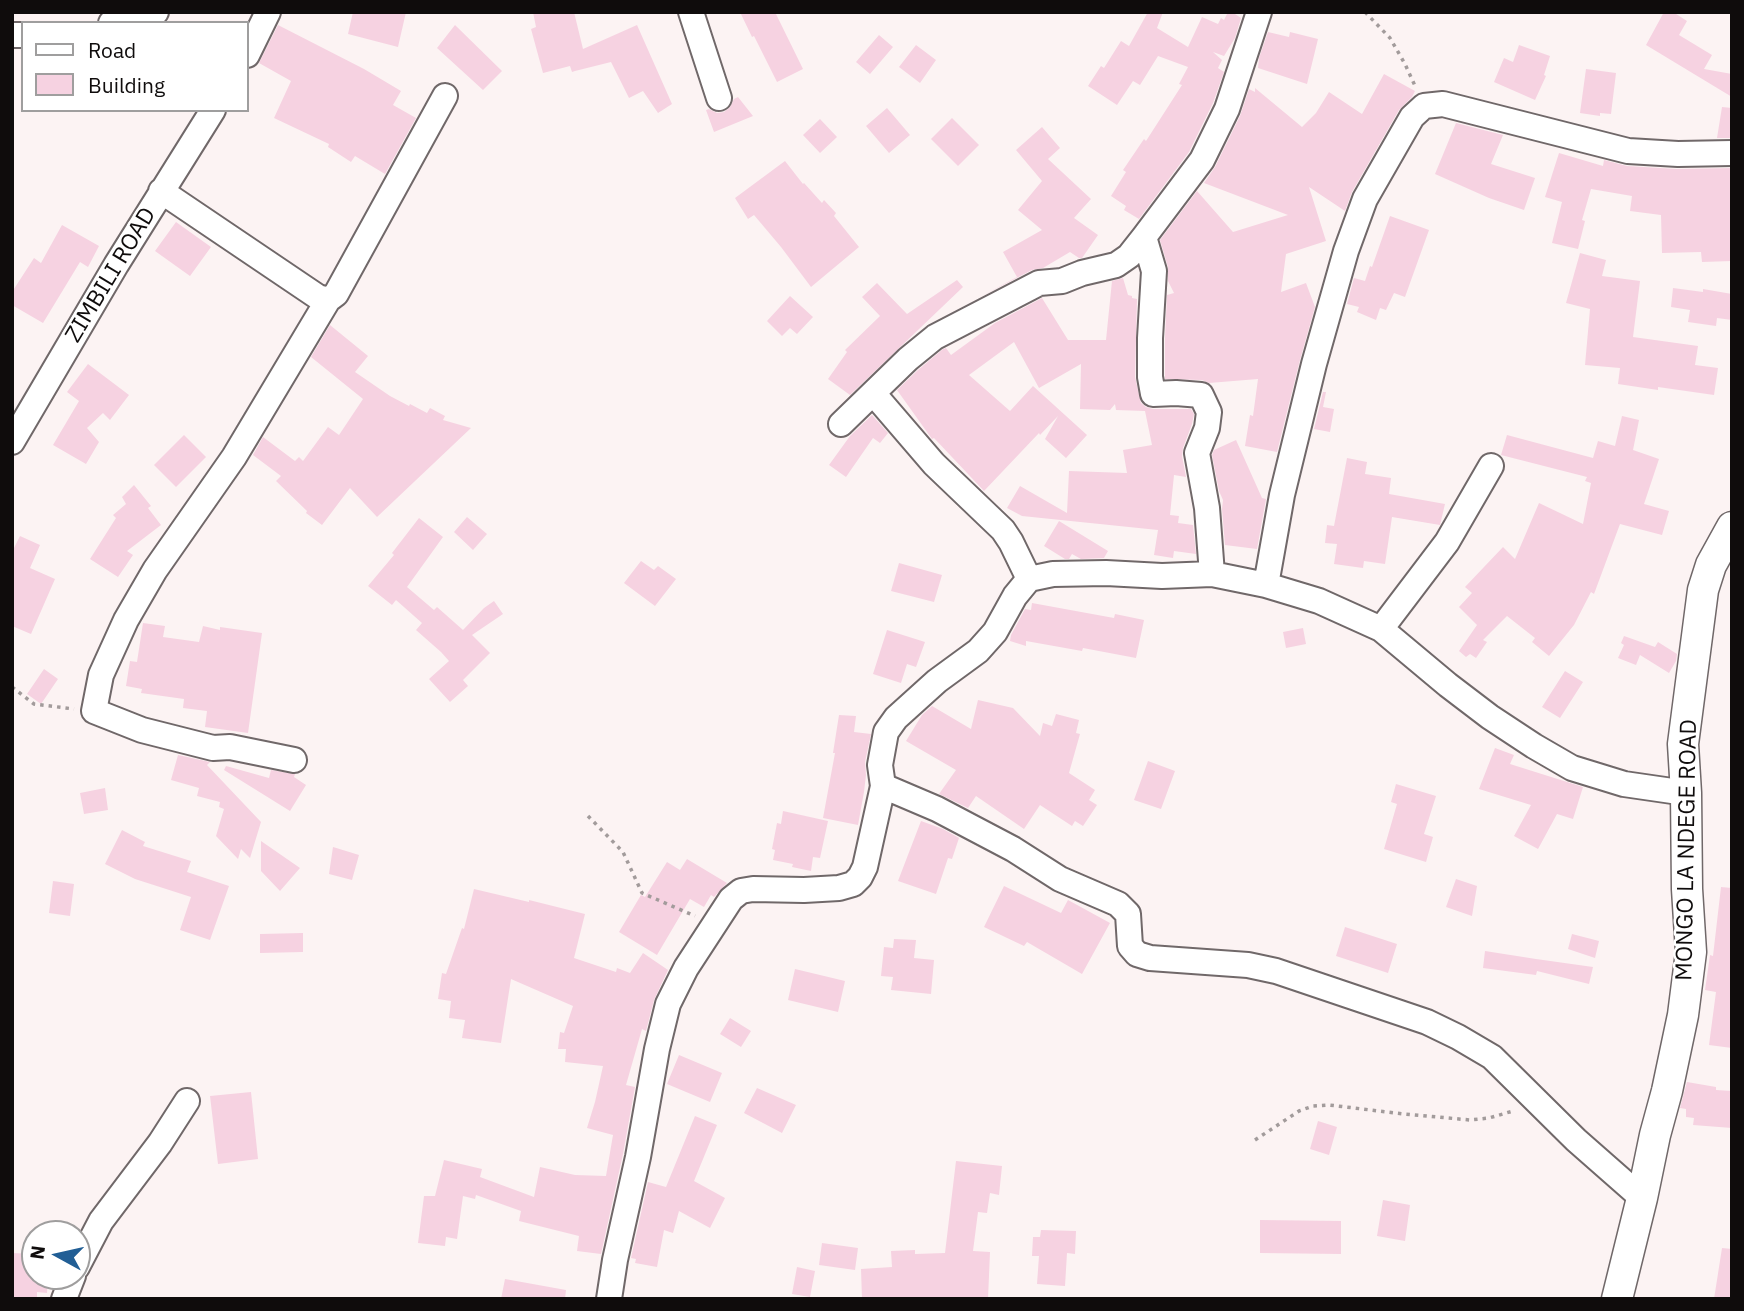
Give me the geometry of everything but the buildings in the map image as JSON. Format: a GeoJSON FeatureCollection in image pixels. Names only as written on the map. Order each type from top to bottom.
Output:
{"type":"FeatureCollection","features":[{"type":"Feature","properties":{"kind":"street"},"geometry":{"type":"LineString","coordinates":[[119,21],[156,12]]}},
{"type":"Feature","properties":{"kind":"street"},"geometry":{"type":"LineString","coordinates":[[248,53],[268,12]]}},
{"type":"Feature","properties":{"kind":"street"},"geometry":{"type":"LineString","coordinates":[[691,12],[719,98]]}},
{"type":"Feature","properties":{"kind":"street"},"geometry":{"type":"LineString","coordinates":[[841,425],[908,359],[936,337],[1039,283],[1062,281],[1116,265],[1129,256],[1202,160],[1227,109],[1259,12]]}},
{"type":"Feature","properties":{"kind":"street"},"geometry":{"type":"LineString","coordinates":[[295,760],[230,747],[213,748],[142,730],[94,711],[101,676],[126,620],[155,570],[234,457],[328,300],[336,294],[445,96]]}},
{"type":"Feature","properties":{"kind":"street"},"geometry":{"type":"LineString","coordinates":[[1266,585],[1282,495],[1314,364],[1346,251],[1365,199],[1412,117],[1424,106],[1443,104],[1628,151],[1732,153]]}},
{"type":"Feature","properties":{"kind":"street","name":"ZIMBILI ROAD"},"geometry":{"type":"LineString","coordinates":[[12,442],[161,191],[212,112]]}},
{"type":"Feature","properties":{"kind":"street"},"geometry":{"type":"LineString","coordinates":[[161,191],[318,297],[328,300]]}},
{"type":"Feature","properties":{"kind":"street"},"geometry":{"type":"LineString","coordinates":[[1144,237],[1154,271],[1150,338],[1153,394],[1201,395],[1209,412],[1207,428],[1197,453],[1208,508],[1212,574]]}},
{"type":"Feature","properties":{"kind":"street"},"geometry":{"type":"LineString","coordinates":[[873,393],[934,464],[1003,530],[1029,579]]}},
{"type":"Feature","properties":{"kind":"street"},"geometry":{"type":"LineString","coordinates":[[1381,629],[1447,542],[1491,466]]}},
{"type":"Feature","properties":{"kind":"street","name":"MONGO LA NDEGE ROAD"},"geometry":{"type":"LineString","coordinates":[[1617,1299],[1680,1028],[1691,952],[1683,744],[1703,590],[1711,565],[1732,527]]}},
{"type":"Feature","properties":{"kind":"street"},"geometry":{"type":"LineString","coordinates":[[609,1299],[657,1049],[668,1004],[686,968],[713,924],[731,899],[741,891],[839,888],[853,884],[860,877],[883,786],[880,765],[886,732],[896,718],[937,681],[978,651],[995,632],[1015,596],[1029,579],[1053,573],[1163,576],[1212,574],[1266,585],[1319,601],[1381,629],[1490,717],[1572,768],[1624,784],[1686,793]]}},
{"type":"Feature","properties":{"kind":"street"},"geometry":{"type":"LineString","coordinates":[[883,786],[948,815],[1013,849],[1060,880],[1118,904],[1128,914],[1130,946],[1137,954],[1150,958],[1248,965],[1276,971],[1427,1022],[1458,1037],[1492,1057],[1576,1140],[1642,1198]]}},
{"type":"Feature","properties":{"kind":"street"},"geometry":{"type":"LineString","coordinates":[[91,1240],[101,1221],[160,1143],[187,1101]]}},
{"type":"Feature","properties":{"kind":"path"},"geometry":{"type":"LineString","coordinates":[[1364,12],[1390,38],[1424,106]]}},
{"type":"Feature","properties":{"kind":"path"},"geometry":{"type":"LineString","coordinates":[[12,687],[34,704],[94,711]]}},
{"type":"Feature","properties":{"kind":"path"},"geometry":{"type":"LineString","coordinates":[[589,816],[623,852],[642,893],[713,924]]}},
{"type":"Feature","properties":{"kind":"path"},"geometry":{"type":"LineString","coordinates":[[1255,1140],[1299,1111],[1313,1106],[1329,1105],[1470,1120],[1489,1118],[1538,1103]]}}]}
